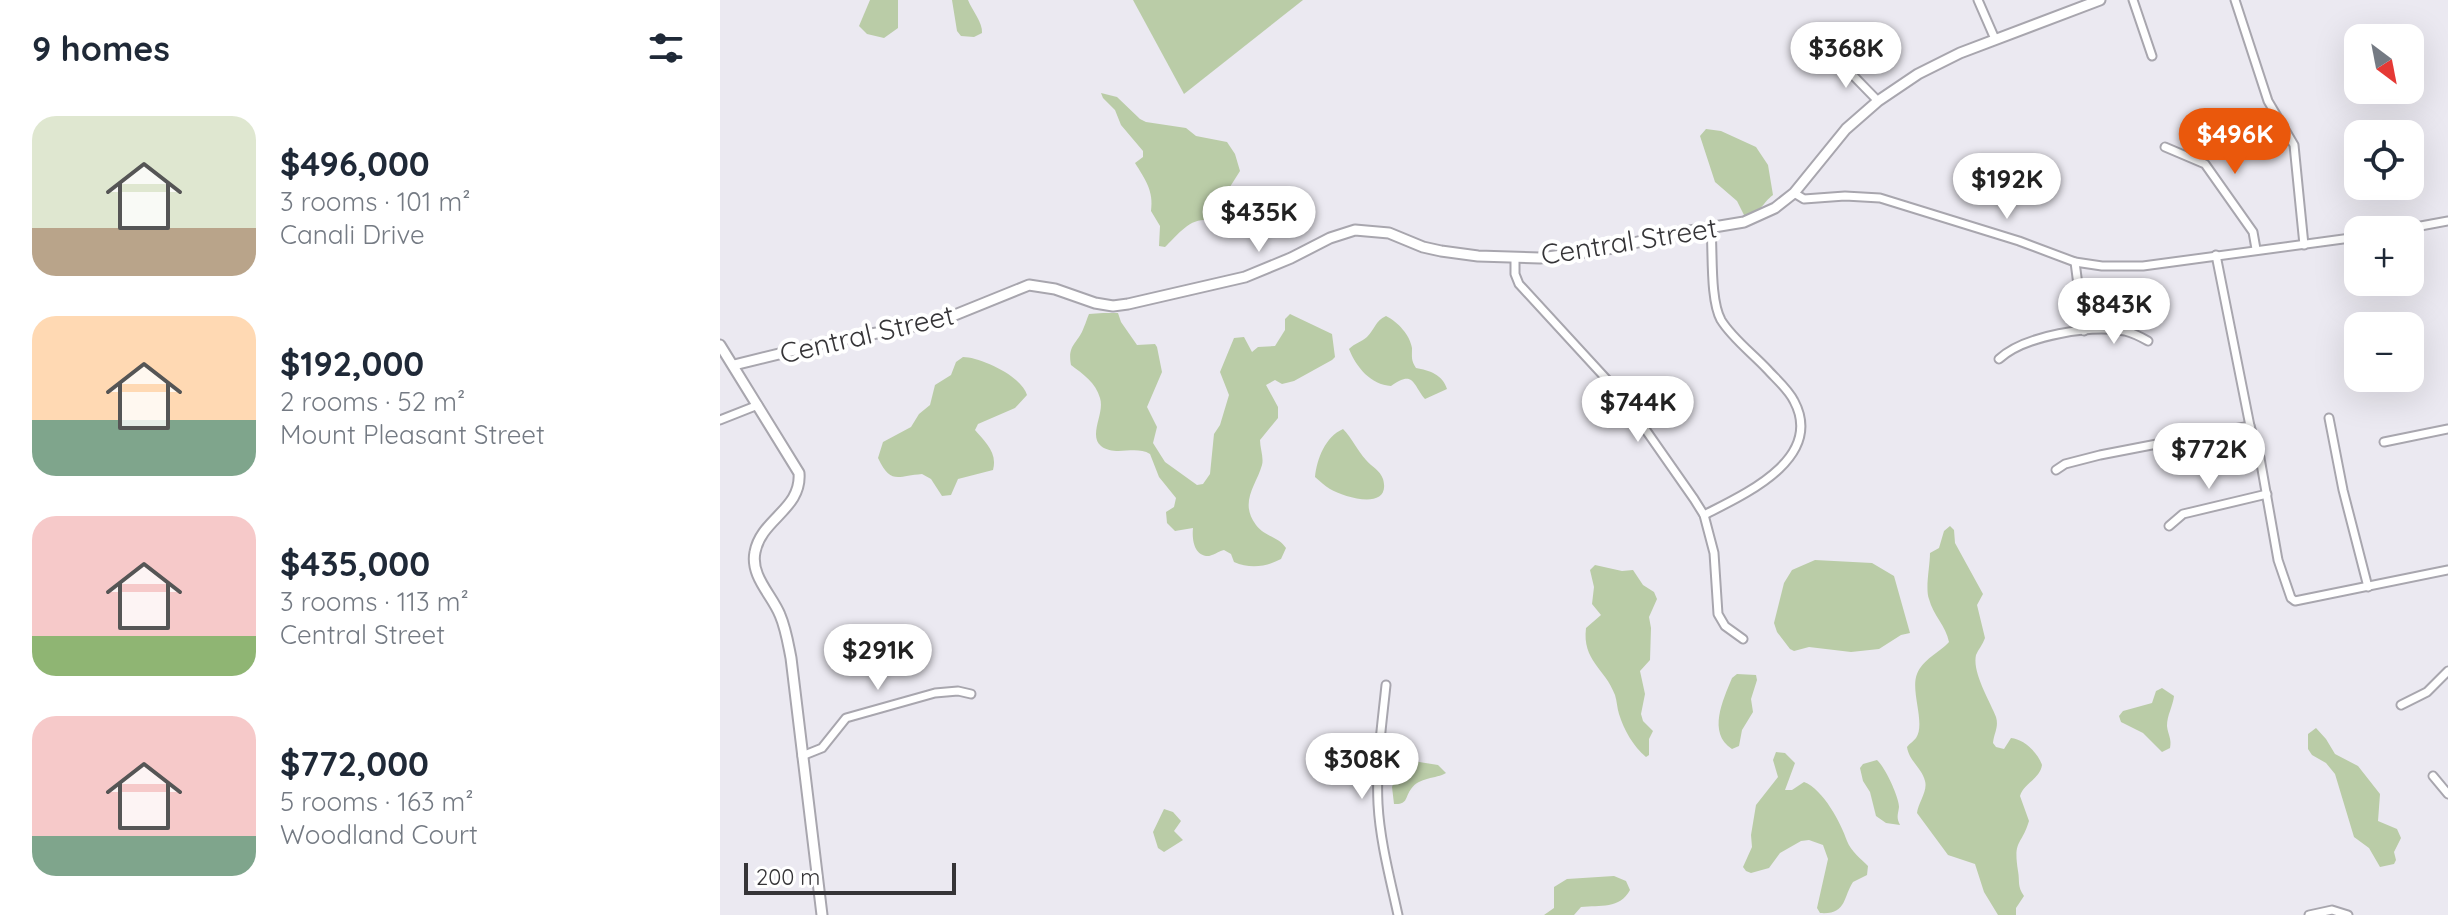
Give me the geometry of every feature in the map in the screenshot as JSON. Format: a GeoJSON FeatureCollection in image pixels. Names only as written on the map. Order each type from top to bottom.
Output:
{"type":"FeatureCollection","features":[{"type":"Feature","properties":{"kind":"street"},"geometry":{"type":"LineString","coordinates":[[1978,0],[1995,39]]}},
{"type":"Feature","properties":{"kind":"street","name":"Central Street"},"geometry":{"type":"LineString","coordinates":[[734,365],[824,343],[940,321],[1029,285],[1055,289],[1095,303],[1113,306],[1128,304],[1245,277],[1330,238],[1355,230],[1389,233],[1441,251],[1540,258],[1608,249],[1744,222],[1761,215],[1794,193],[1846,129],[1878,101],[1938,62],[2100,0]]}},
{"type":"Feature","properties":{"kind":"street"},"geometry":{"type":"LineString","coordinates":[[2133,0],[2152,56]]}},
{"type":"Feature","properties":{"kind":"street"},"geometry":{"type":"LineString","coordinates":[[2235,0],[2268,101],[2294,145],[2304,245]]}},
{"type":"Feature","properties":{"kind":"street"},"geometry":{"type":"LineString","coordinates":[[1836,58],[1878,101]]}},
{"type":"Feature","properties":{"kind":"street"},"geometry":{"type":"LineString","coordinates":[[2165,147],[2205,164],[2253,232],[2256,249]]}},
{"type":"Feature","properties":{"kind":"street"},"geometry":{"type":"LineString","coordinates":[[1794,193],[1804,199],[1845,196],[1880,198],[2019,241],[2075,262],[2122,267],[2344,239]]}},
{"type":"Feature","properties":{"kind":"street"},"geometry":{"type":"LineString","coordinates":[[2424,225],[2448,221]]}},
{"type":"Feature","properties":{"kind":"street"},"geometry":{"type":"LineString","coordinates":[[1704,515],[1740,496],[1785,464],[1798,444],[1801,430],[1800,416],[1789,393],[1719,316],[1711,229]]}},
{"type":"Feature","properties":{"kind":"street"},"geometry":{"type":"LineString","coordinates":[[2216,255],[2250,426],[2260,458],[2278,560],[2285,586],[2294,600],[2311,600],[2448,570]]}},
{"type":"Feature","properties":{"kind":"street"},"geometry":{"type":"LineString","coordinates":[[1515,257],[1515,274],[1519,284],[1637,415],[1704,515],[1714,553],[1718,614],[1725,626],[1743,639]]}},
{"type":"Feature","properties":{"kind":"street"},"geometry":{"type":"LineString","coordinates":[[2075,262],[2084,331]]}},
{"type":"Feature","properties":{"kind":"street"},"geometry":{"type":"LineString","coordinates":[[1999,359],[2029,342],[2084,331],[2128,332],[2148,341]]}},
{"type":"Feature","properties":{"kind":"street"},"geometry":{"type":"LineString","coordinates":[[720,345],[799,473],[797,496],[762,535],[755,550],[754,567],[786,633],[822,915]]}},
{"type":"Feature","properties":{"kind":"street"},"geometry":{"type":"LineString","coordinates":[[720,420],[758,405]]}},
{"type":"Feature","properties":{"kind":"street"},"geometry":{"type":"LineString","coordinates":[[2329,418],[2346,504],[2368,587]]}},
{"type":"Feature","properties":{"kind":"street"},"geometry":{"type":"LineString","coordinates":[[2056,470],[2065,464],[2100,455],[2250,426]]}},
{"type":"Feature","properties":{"kind":"street"},"geometry":{"type":"LineString","coordinates":[[2384,442],[2448,429]]}},
{"type":"Feature","properties":{"kind":"street"},"geometry":{"type":"LineString","coordinates":[[2169,526],[2183,514],[2267,494]]}},
{"type":"Feature","properties":{"kind":"street"},"geometry":{"type":"LineString","coordinates":[[2401,705],[2427,692],[2448,671]]}},
{"type":"Feature","properties":{"kind":"street"},"geometry":{"type":"LineString","coordinates":[[1386,685],[1378,801],[1382,841],[1398,915]]}},
{"type":"Feature","properties":{"kind":"street"},"geometry":{"type":"LineString","coordinates":[[802,756],[822,748],[846,718],[935,693],[958,691],[971,694]]}},
{"type":"Feature","properties":{"kind":"street"},"geometry":{"type":"LineString","coordinates":[[2433,776],[2448,794]]}},
{"type":"Feature","properties":{"kind":"street"},"geometry":{"type":"LineString","coordinates":[[2309,915],[2332,910],[2348,915]]}},
{"type":"Feature","properties":{"kind":"green space"},"geometry":{"type":"Polygon","coordinates":[[[870,0],[898,0],[898,28],[884,38],[867,34],[859,26],[870,0]]]}},
{"type":"Feature","properties":{"kind":"green space"},"geometry":{"type":"Polygon","coordinates":[[[952,0],[968,0],[982,33],[974,37],[961,36],[957,31],[952,0]]]}},
{"type":"Feature","properties":{"kind":"green space"},"geometry":{"type":"Polygon","coordinates":[[[1133,0],[1303,0],[1184,94],[1133,0]]]}},
{"type":"Feature","properties":{"kind":"green space"},"geometry":{"type":"Polygon","coordinates":[[[1101,93],[1117,97],[1146,122],[1186,128],[1196,136],[1227,142],[1240,171],[1228,190],[1225,210],[1230,226],[1197,221],[1165,247],[1159,246],[1160,226],[1151,211],[1148,186],[1135,163],[1143,157],[1143,151],[1121,125],[1115,110],[1101,93]]]}},
{"type":"Feature","properties":{"kind":"green space"},"geometry":{"type":"Polygon","coordinates":[[[1706,129],[1721,131],[1756,147],[1768,165],[1773,195],[1754,214],[1745,217],[1737,201],[1715,182],[1700,136],[1706,129]]]}},
{"type":"Feature","properties":{"kind":"green space"},"geometry":{"type":"Polygon","coordinates":[[[1118,313],[1137,345],[1155,344],[1157,347],[1162,372],[1147,407],[1157,427],[1153,443],[1165,462],[1197,485],[1203,484],[1210,474],[1214,434],[1229,395],[1220,372],[1234,338],[1244,337],[1252,352],[1258,347],[1275,346],[1285,330],[1285,319],[1290,314],[1332,334],[1335,357],[1332,360],[1294,381],[1282,384],[1275,380],[1266,385],[1278,407],[1278,418],[1260,440],[1262,462],[1250,494],[1249,509],[1259,529],[1286,548],[1281,559],[1252,566],[1234,562],[1231,554],[1224,550],[1210,556],[1202,555],[1194,545],[1193,528],[1175,531],[1167,523],[1166,512],[1174,507],[1176,498],[1159,477],[1150,454],[1138,450],[1112,451],[1097,441],[1100,398],[1092,383],[1071,365],[1070,358],[1089,314],[1118,313]]]}},
{"type":"Feature","properties":{"kind":"green space"},"geometry":{"type":"Polygon","coordinates":[[[1386,316],[1399,325],[1409,338],[1416,368],[1435,374],[1447,389],[1425,399],[1409,379],[1391,386],[1384,385],[1371,379],[1360,368],[1349,349],[1367,337],[1386,316]]]}},
{"type":"Feature","properties":{"kind":"green space"},"geometry":{"type":"Polygon","coordinates":[[[963,357],[1000,369],[1017,381],[1027,395],[1015,408],[978,424],[975,430],[992,452],[993,470],[958,479],[951,495],[942,496],[931,479],[922,474],[896,477],[887,472],[878,458],[883,442],[911,427],[919,414],[930,405],[935,385],[951,375],[956,362],[963,357]]]}},
{"type":"Feature","properties":{"kind":"green space"},"geometry":{"type":"Polygon","coordinates":[[[1343,429],[1382,476],[1384,489],[1374,499],[1346,496],[1315,477],[1323,449],[1331,437],[1343,429]]]}},
{"type":"Feature","properties":{"kind":"green space"},"geometry":{"type":"Polygon","coordinates":[[[1950,526],[1954,530],[1955,543],[1983,594],[1977,605],[1985,638],[1975,662],[1996,717],[1993,743],[2004,749],[2011,738],[2021,741],[2034,751],[2042,765],[2020,796],[2029,821],[2017,848],[2019,884],[2024,896],[2016,908],[2016,915],[1998,915],[1984,892],[1975,864],[1948,855],[1917,813],[1925,781],[1907,747],[1919,732],[1915,689],[1917,674],[1927,660],[1949,642],[1931,605],[1927,589],[1930,553],[1939,548],[1944,531],[1950,526]]]}},
{"type":"Feature","properties":{"kind":"green space"},"geometry":{"type":"Polygon","coordinates":[[[1815,560],[1872,563],[1894,576],[1910,633],[1879,649],[1851,652],[1809,647],[1794,651],[1790,649],[1774,623],[1784,583],[1792,570],[1815,560]]]}},
{"type":"Feature","properties":{"kind":"green space"},"geometry":{"type":"Polygon","coordinates":[[[1595,565],[1622,571],[1633,570],[1657,599],[1649,617],[1650,660],[1640,671],[1645,694],[1641,714],[1643,721],[1653,731],[1646,757],[1626,732],[1611,686],[1587,649],[1586,628],[1601,615],[1592,604],[1594,587],[1590,570],[1595,565]]]}},
{"type":"Feature","properties":{"kind":"green space"},"geometry":{"type":"Polygon","coordinates":[[[1737,674],[1756,675],[1757,680],[1751,699],[1753,712],[1742,730],[1739,746],[1732,749],[1720,734],[1719,716],[1732,678],[1737,674]]]}},
{"type":"Feature","properties":{"kind":"green space"},"geometry":{"type":"Polygon","coordinates":[[[2162,688],[2174,696],[2167,722],[2170,748],[2162,752],[2143,733],[2121,722],[2119,716],[2123,711],[2152,703],[2156,691],[2162,688]]]}},
{"type":"Feature","properties":{"kind":"green space"},"geometry":{"type":"Polygon","coordinates":[[[2316,728],[2335,754],[2358,766],[2380,794],[2378,821],[2397,829],[2401,838],[2394,852],[2394,864],[2380,867],[2369,848],[2354,837],[2335,774],[2308,749],[2308,734],[2316,728]]]}},
{"type":"Feature","properties":{"kind":"green space"},"geometry":{"type":"Polygon","coordinates":[[[1776,752],[1785,753],[1795,763],[1785,790],[1792,790],[1804,782],[1818,792],[1836,816],[1851,848],[1868,866],[1867,875],[1853,882],[1843,904],[1835,911],[1820,913],[1817,908],[1828,859],[1823,845],[1809,840],[1801,841],[1780,853],[1769,868],[1751,873],[1743,867],[1752,847],[1756,805],[1778,777],[1773,760],[1776,752]]]}},
{"type":"Feature","properties":{"kind":"green space"},"geometry":{"type":"Polygon","coordinates":[[[1877,760],[1897,796],[1900,825],[1886,823],[1876,816],[1870,792],[1863,781],[1860,768],[1877,760]]]}},
{"type":"Feature","properties":{"kind":"green space"},"geometry":{"type":"Polygon","coordinates":[[[1413,761],[1438,765],[1446,773],[1418,782],[1404,802],[1394,804],[1392,787],[1399,767],[1413,761]]]}},
{"type":"Feature","properties":{"kind":"green space"},"geometry":{"type":"Polygon","coordinates":[[[1164,809],[1173,812],[1181,821],[1174,831],[1183,840],[1164,852],[1158,848],[1153,832],[1164,809]]]}},
{"type":"Feature","properties":{"kind":"green space"},"geometry":{"type":"Polygon","coordinates":[[[1614,876],[1626,881],[1630,890],[1621,900],[1609,905],[1581,907],[1574,915],[1544,915],[1554,908],[1554,887],[1567,879],[1614,876]]]}}]}
